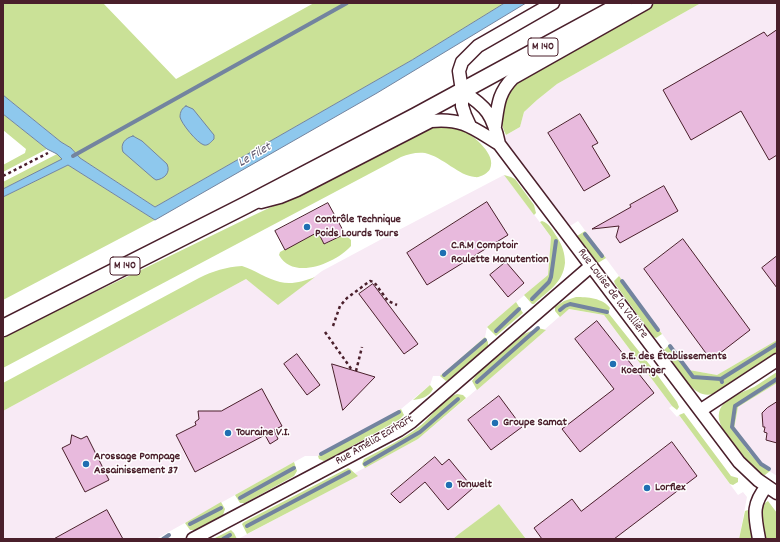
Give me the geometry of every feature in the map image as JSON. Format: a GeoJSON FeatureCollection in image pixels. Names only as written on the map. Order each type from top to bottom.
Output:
{"type":"FeatureCollection","features":[{"type":"Feature","properties":{"kind":"main road","name":"M 140"},"geometry":{"type":"LineString","coordinates":[[3,328],[246,205],[462,91],[624,3]]}},
{"type":"Feature","properties":{"kind":"street"},"geometry":{"type":"LineString","coordinates":[[470,126],[462,106],[462,91],[459,71],[462,62],[478,46],[553,3]]}},
{"type":"Feature","properties":{"kind":"street","name":"Rue Louise de la Vallière"},"geometry":{"type":"LineString","coordinates":[[495,126],[500,95],[504,86],[513,78],[646,3]]}},
{"type":"Feature","properties":{"kind":"street","name":"Rue Louise de la Vallière"},"geometry":{"type":"LineString","coordinates":[[462,91],[478,102],[490,116],[495,126],[499,144]]}},
{"type":"Feature","properties":{"kind":"street","name":"Rue Louise de la Vallière"},"geometry":{"type":"LineString","coordinates":[[246,205],[280,197],[297,190],[431,121],[452,120],[470,126],[499,144],[739,462],[748,471],[772,489]]}},
{"type":"Feature","properties":{"kind":"street","name":"Rue Amélia Earhart"},"geometry":{"type":"LineString","coordinates":[[193,539],[399,430],[411,422],[591,266]]}},
{"type":"Feature","properties":{"kind":"street"},"geometry":{"type":"LineString","coordinates":[[701,410],[777,360]]}},
{"type":"Feature","properties":{"kind":"street"},"geometry":{"type":"LineString","coordinates":[[759,539],[755,516],[756,501],[772,489]]}},
{"type":"Feature","properties":{"kind":"path"},"geometry":{"type":"LineString","coordinates":[[3,176],[48,153]]}},
{"type":"Feature","properties":{"kind":"path"},"geometry":{"type":"LineString","coordinates":[[334,326],[340,306],[347,298],[370,281],[374,282],[388,301],[397,305]]}},
{"type":"Feature","properties":{"kind":"path"},"geometry":{"type":"LineString","coordinates":[[325,332],[352,370]]}},
{"type":"Feature","properties":{"kind":"path"},"geometry":{"type":"LineString","coordinates":[[356,371],[362,347]]}},
{"type":"Feature","properties":{"kind":"shaded area"},"geometry":{"type":"Polygon","coordinates":[[[701,3],[777,3],[777,340],[717,375],[689,370],[578,221],[570,226],[503,137],[520,127],[524,112],[557,84],[701,3]]]}},
{"type":"Feature","properties":{"kind":"shaded area"},"geometry":{"type":"Polygon","coordinates":[[[504,175],[551,237],[548,275],[487,327],[485,337],[440,376],[433,376],[430,385],[401,409],[318,456],[305,456],[156,539],[3,539],[3,411],[246,279],[278,304],[322,271],[504,175]]]}},
{"type":"Feature","properties":{"kind":"shaded area"},"geometry":{"type":"Polygon","coordinates":[[[568,309],[604,315],[672,406],[669,408],[677,417],[679,415],[738,495],[743,492],[747,497],[739,539],[526,539],[499,504],[453,539],[238,539],[357,476],[355,473],[418,439],[568,309]]]}},
{"type":"Feature","properties":{"kind":"shaded area"},"geometry":{"type":"Polygon","coordinates":[[[777,383],[777,476],[763,467],[752,456],[734,430],[738,407],[777,383]]]}},
{"type":"Feature","properties":{"kind":"green space"},"geometry":{"type":"Polygon","coordinates":[[[3,3],[103,3],[176,79],[314,3],[505,3],[412,60],[155,207],[80,158],[71,148],[61,142],[3,95],[3,3]]]}},
{"type":"Feature","properties":{"kind":"green space"},"geometry":{"type":"Polygon","coordinates":[[[656,3],[701,3],[557,84],[524,112],[520,127],[506,135],[501,121],[501,115],[506,97],[513,85],[656,3]]]}},
{"type":"Feature","properties":{"kind":"green space"},"geometry":{"type":"Polygon","coordinates":[[[3,114],[47,149],[3,172],[3,165],[25,153],[26,149],[3,130],[3,114]]]}},
{"type":"Feature","properties":{"kind":"green space"},"geometry":{"type":"Polygon","coordinates":[[[443,127],[462,130],[468,133],[483,147],[490,158],[491,164],[488,172],[479,177],[469,176],[438,158],[425,153],[401,157],[3,368],[3,338],[33,322],[333,178],[421,132],[431,128],[443,127]]]}},
{"type":"Feature","properties":{"kind":"green space"},"geometry":{"type":"Polygon","coordinates":[[[57,154],[63,159],[3,189],[3,182],[57,154]]]}},
{"type":"Feature","properties":{"kind":"green space"},"geometry":{"type":"Polygon","coordinates":[[[68,165],[155,220],[3,300],[3,197],[68,165]]]}},
{"type":"Feature","properties":{"kind":"green space"},"geometry":{"type":"Polygon","coordinates":[[[504,175],[515,179],[534,205],[536,213],[534,215],[504,175]]]}},
{"type":"Feature","properties":{"kind":"green space"},"geometry":{"type":"Polygon","coordinates":[[[542,221],[549,225],[559,240],[564,252],[565,263],[564,270],[554,286],[534,304],[532,304],[524,295],[548,275],[551,237],[540,222],[542,221]]]}},
{"type":"Feature","properties":{"kind":"green space"},"geometry":{"type":"Polygon","coordinates":[[[585,231],[606,258],[598,263],[577,236],[585,231]]]}},
{"type":"Feature","properties":{"kind":"green space"},"geometry":{"type":"Polygon","coordinates":[[[318,232],[325,244],[345,234],[351,240],[351,246],[335,258],[315,267],[294,267],[285,263],[279,255],[280,252],[318,232]]]}},
{"type":"Feature","properties":{"kind":"green space"},"geometry":{"type":"Polygon","coordinates":[[[242,266],[270,279],[284,283],[298,282],[315,277],[278,305],[246,279],[3,411],[3,383],[209,273],[230,267],[242,266]]]}},
{"type":"Feature","properties":{"kind":"green space"},"geometry":{"type":"Polygon","coordinates":[[[619,276],[662,334],[656,338],[615,284],[614,281],[619,276]]]}},
{"type":"Feature","properties":{"kind":"green space"},"geometry":{"type":"Polygon","coordinates":[[[576,297],[599,300],[610,308],[608,313],[653,369],[677,402],[679,407],[677,410],[672,406],[604,315],[569,309],[560,317],[555,311],[555,307],[564,301],[576,297]]]}},
{"type":"Feature","properties":{"kind":"green space"},"geometry":{"type":"Polygon","coordinates":[[[516,302],[523,313],[496,336],[487,327],[516,302]]]}},
{"type":"Feature","properties":{"kind":"green space"},"geometry":{"type":"Polygon","coordinates":[[[538,328],[546,330],[477,390],[472,381],[477,374],[524,334],[538,328]]]}},
{"type":"Feature","properties":{"kind":"green space"},"geometry":{"type":"Polygon","coordinates":[[[485,337],[488,342],[488,347],[449,380],[446,381],[440,376],[485,337]]]}},
{"type":"Feature","properties":{"kind":"green space"},"geometry":{"type":"Polygon","coordinates":[[[777,340],[777,353],[718,392],[711,394],[705,394],[694,389],[664,350],[670,344],[689,370],[717,375],[777,340]]]}},
{"type":"Feature","properties":{"kind":"green space"},"geometry":{"type":"Polygon","coordinates":[[[777,372],[777,383],[738,407],[734,429],[754,458],[770,471],[765,475],[753,468],[727,436],[720,423],[719,415],[720,409],[729,399],[754,387],[777,372]]]}},
{"type":"Feature","properties":{"kind":"green space"},"geometry":{"type":"Polygon","coordinates":[[[430,385],[433,389],[427,396],[413,400],[430,385]]]}},
{"type":"Feature","properties":{"kind":"green space"},"geometry":{"type":"Polygon","coordinates":[[[457,394],[463,395],[466,398],[418,439],[365,468],[362,464],[364,459],[393,444],[413,431],[447,399],[457,394]]]}},
{"type":"Feature","properties":{"kind":"green space"},"geometry":{"type":"Polygon","coordinates":[[[401,409],[404,415],[400,419],[329,459],[324,461],[319,459],[318,456],[401,409]]]}},
{"type":"Feature","properties":{"kind":"green space"},"geometry":{"type":"Polygon","coordinates":[[[684,413],[731,476],[738,478],[738,482],[733,485],[730,484],[679,415],[684,413]]]}},
{"type":"Feature","properties":{"kind":"green space"},"geometry":{"type":"Polygon","coordinates":[[[294,462],[297,471],[294,476],[245,503],[240,503],[235,495],[294,462]]]}},
{"type":"Feature","properties":{"kind":"green space"},"geometry":{"type":"Polygon","coordinates":[[[348,468],[358,476],[247,534],[242,524],[244,522],[348,468]]]}},
{"type":"Feature","properties":{"kind":"green space"},"geometry":{"type":"Polygon","coordinates":[[[768,501],[777,513],[777,539],[762,539],[760,518],[762,508],[768,501]]]}},
{"type":"Feature","properties":{"kind":"green space"},"geometry":{"type":"Polygon","coordinates":[[[221,502],[225,509],[223,515],[195,530],[190,530],[185,523],[221,502]]]}},
{"type":"Feature","properties":{"kind":"green space"},"geometry":{"type":"Polygon","coordinates":[[[499,504],[526,539],[453,539],[459,534],[499,504]]]}},
{"type":"Feature","properties":{"kind":"green space"},"geometry":{"type":"Polygon","coordinates":[[[748,510],[752,539],[739,539],[745,511],[748,510]]]}},
{"type":"Feature","properties":{"kind":"green space"},"geometry":{"type":"Polygon","coordinates":[[[231,530],[237,539],[213,539],[231,530]]]}},
{"type":"Feature","properties":{"kind":"water","name":"Le Filet"},"geometry":{"type":"Polygon","coordinates":[[[505,3],[526,3],[377,93],[155,220],[68,165],[3,197],[3,189],[62,159],[3,114],[3,95],[61,142],[71,148],[80,158],[155,207],[412,60],[505,3]]]}},
{"type":"Feature","properties":{"kind":"water"},"geometry":{"type":"Polygon","coordinates":[[[186,106],[193,109],[214,135],[214,139],[208,144],[204,145],[197,141],[183,124],[180,115],[182,109],[186,106]]]}},
{"type":"Feature","properties":{"kind":"water"},"geometry":{"type":"Polygon","coordinates":[[[133,136],[142,141],[167,164],[168,170],[164,177],[156,180],[123,152],[122,146],[124,142],[133,136]]]}},
{"type":"Feature","properties":{"kind":"building"},"geometry":{"type":"Polygon","coordinates":[[[777,30],[777,155],[769,160],[741,111],[691,140],[663,90],[764,32],[767,36],[777,30]]]}},
{"type":"Feature","properties":{"kind":"building"},"geometry":{"type":"Polygon","coordinates":[[[580,114],[598,143],[592,146],[610,176],[584,191],[548,133],[580,114]]]}},
{"type":"Feature","properties":{"kind":"building"},"geometry":{"type":"Polygon","coordinates":[[[664,186],[678,211],[620,243],[616,237],[619,226],[592,229],[631,207],[630,205],[664,186]]]}},
{"type":"Feature","properties":{"kind":"building","name":"C.R.M Comptoir Roulette Manutention"},"geometry":{"type":"Polygon","coordinates":[[[487,202],[508,235],[427,285],[407,253],[487,202]]]}},
{"type":"Feature","properties":{"kind":"building","name":"Contrôle Technique Poids Lourds Tours"},"geometry":{"type":"Polygon","coordinates":[[[328,203],[345,234],[324,244],[318,232],[285,250],[275,231],[328,203]]]}},
{"type":"Feature","properties":{"kind":"building"},"geometry":{"type":"Polygon","coordinates":[[[683,239],[750,330],[711,360],[644,269],[683,239]]]}},
{"type":"Feature","properties":{"kind":"building"},"geometry":{"type":"Polygon","coordinates":[[[777,256],[777,288],[762,268],[777,256]]]}},
{"type":"Feature","properties":{"kind":"building"},"geometry":{"type":"Polygon","coordinates":[[[506,262],[524,283],[508,297],[490,275],[506,262]]]}},
{"type":"Feature","properties":{"kind":"building"},"geometry":{"type":"Polygon","coordinates":[[[373,284],[418,344],[404,354],[359,294],[373,284]]]}},
{"type":"Feature","properties":{"kind":"building","name":"S.E. des Établissements Koedinger"},"geometry":{"type":"Polygon","coordinates":[[[597,321],[654,393],[580,452],[562,429],[614,389],[575,339],[597,321]]]}},
{"type":"Feature","properties":{"kind":"building"},"geometry":{"type":"Polygon","coordinates":[[[297,354],[320,385],[307,395],[284,364],[297,354]]]}},
{"type":"Feature","properties":{"kind":"building"},"geometry":{"type":"Polygon","coordinates":[[[332,364],[375,377],[343,410],[332,364]]]}},
{"type":"Feature","properties":{"kind":"building","name":"Touraine V.I."},"geometry":{"type":"Polygon","coordinates":[[[262,389],[282,426],[274,430],[278,439],[270,444],[265,435],[195,472],[176,435],[196,425],[195,422],[199,419],[198,411],[221,411],[262,389]]]}},
{"type":"Feature","properties":{"kind":"building","name":"Groupe Samat"},"geometry":{"type":"Polygon","coordinates":[[[499,396],[522,427],[491,450],[468,420],[499,396]]]}},
{"type":"Feature","properties":{"kind":"building"},"geometry":{"type":"Polygon","coordinates":[[[777,402],[777,443],[766,440],[767,433],[764,432],[765,427],[763,427],[762,413],[777,402]]]}},
{"type":"Feature","properties":{"kind":"building","name":"Arossage Pompage Assainissement 37"},"geometry":{"type":"Polygon","coordinates":[[[72,435],[81,439],[87,436],[109,480],[85,492],[62,448],[70,444],[72,435]]]}},
{"type":"Feature","properties":{"kind":"building","name":"Lorflex"},"geometry":{"type":"Polygon","coordinates":[[[672,442],[697,476],[614,539],[542,539],[534,528],[572,499],[581,511],[672,442]]]}},
{"type":"Feature","properties":{"kind":"building","name":"Tonwelt"},"geometry":{"type":"Polygon","coordinates":[[[435,457],[442,465],[449,459],[473,488],[448,510],[425,482],[400,503],[391,494],[435,457]]]}},
{"type":"Feature","properties":{"kind":"building"},"geometry":{"type":"Polygon","coordinates":[[[107,510],[123,539],[54,539],[107,510]]]}},
{"type":"Feature","properties":{"kind":"waterway"},"geometry":{"type":"LineString","coordinates":[[73,156],[347,3]]}},
{"type":"Feature","properties":{"kind":"waterway"},"geometry":{"type":"LineString","coordinates":[[585,234],[602,256]]}},
{"type":"Feature","properties":{"kind":"waterway"},"geometry":{"type":"LineString","coordinates":[[532,299],[549,282],[556,241]]}},
{"type":"Feature","properties":{"kind":"waterway"},"geometry":{"type":"LineString","coordinates":[[622,281],[658,330]]}},
{"type":"Feature","properties":{"kind":"waterway"},"geometry":{"type":"LineString","coordinates":[[560,310],[570,304],[607,312]]}},
{"type":"Feature","properties":{"kind":"waterway"},"geometry":{"type":"LineString","coordinates":[[496,331],[519,309]]}},
{"type":"Feature","properties":{"kind":"waterway"},"geometry":{"type":"LineString","coordinates":[[477,382],[538,328]]}},
{"type":"Feature","properties":{"kind":"waterway"},"geometry":{"type":"LineString","coordinates":[[444,375],[485,340]]}},
{"type":"Feature","properties":{"kind":"waterway"},"geometry":{"type":"LineString","coordinates":[[722,382],[721,379],[777,344]]}},
{"type":"Feature","properties":{"kind":"waterway"},"geometry":{"type":"LineString","coordinates":[[670,346],[693,377],[721,379]]}},
{"type":"Feature","properties":{"kind":"waterway"},"geometry":{"type":"LineString","coordinates":[[769,469],[761,464],[732,427],[735,406],[777,379]]}},
{"type":"Feature","properties":{"kind":"waterway"},"geometry":{"type":"LineString","coordinates":[[365,464],[420,432],[458,399]]}},
{"type":"Feature","properties":{"kind":"waterway"},"geometry":{"type":"LineString","coordinates":[[321,454],[399,412]]}},
{"type":"Feature","properties":{"kind":"waterway"},"geometry":{"type":"LineString","coordinates":[[240,498],[294,468]]}},
{"type":"Feature","properties":{"kind":"waterway"},"geometry":{"type":"LineString","coordinates":[[247,526],[349,472]]}},
{"type":"Feature","properties":{"kind":"waterway"},"geometry":{"type":"LineString","coordinates":[[190,524],[221,508]]}},
{"type":"Feature","properties":{"kind":"waterway"},"geometry":{"type":"LineString","coordinates":[[163,539],[169,535]]}},
{"type":"Feature","properties":{"kind":"waterway"},"geometry":{"type":"LineString","coordinates":[[223,539],[230,535]]}},
{"type":"Feature","properties":{"kind":"place","name":"Contrôle Technique Poids Lourds Tours"},"geometry":{"type":"Point","coordinates":[307,227]}},
{"type":"Feature","properties":{"kind":"place","name":"C.R.M Comptoir Roulette Manutention"},"geometry":{"type":"Point","coordinates":[443,253]}},
{"type":"Feature","properties":{"kind":"place","name":"S.E. des Établissements Koedinger"},"geometry":{"type":"Point","coordinates":[613,364]}},
{"type":"Feature","properties":{"kind":"place","name":"Groupe Samat"},"geometry":{"type":"Point","coordinates":[495,423]}},
{"type":"Feature","properties":{"kind":"place","name":"Touraine V.I."},"geometry":{"type":"Point","coordinates":[228,433]}},
{"type":"Feature","properties":{"kind":"place","name":"Arossage Pompage Assainissement 37"},"geometry":{"type":"Point","coordinates":[86,464]}},
{"type":"Feature","properties":{"kind":"place","name":"Tonwelt"},"geometry":{"type":"Point","coordinates":[449,485]}},
{"type":"Feature","properties":{"kind":"place","name":"Lorflex"},"geometry":{"type":"Point","coordinates":[647,488]}}]}
